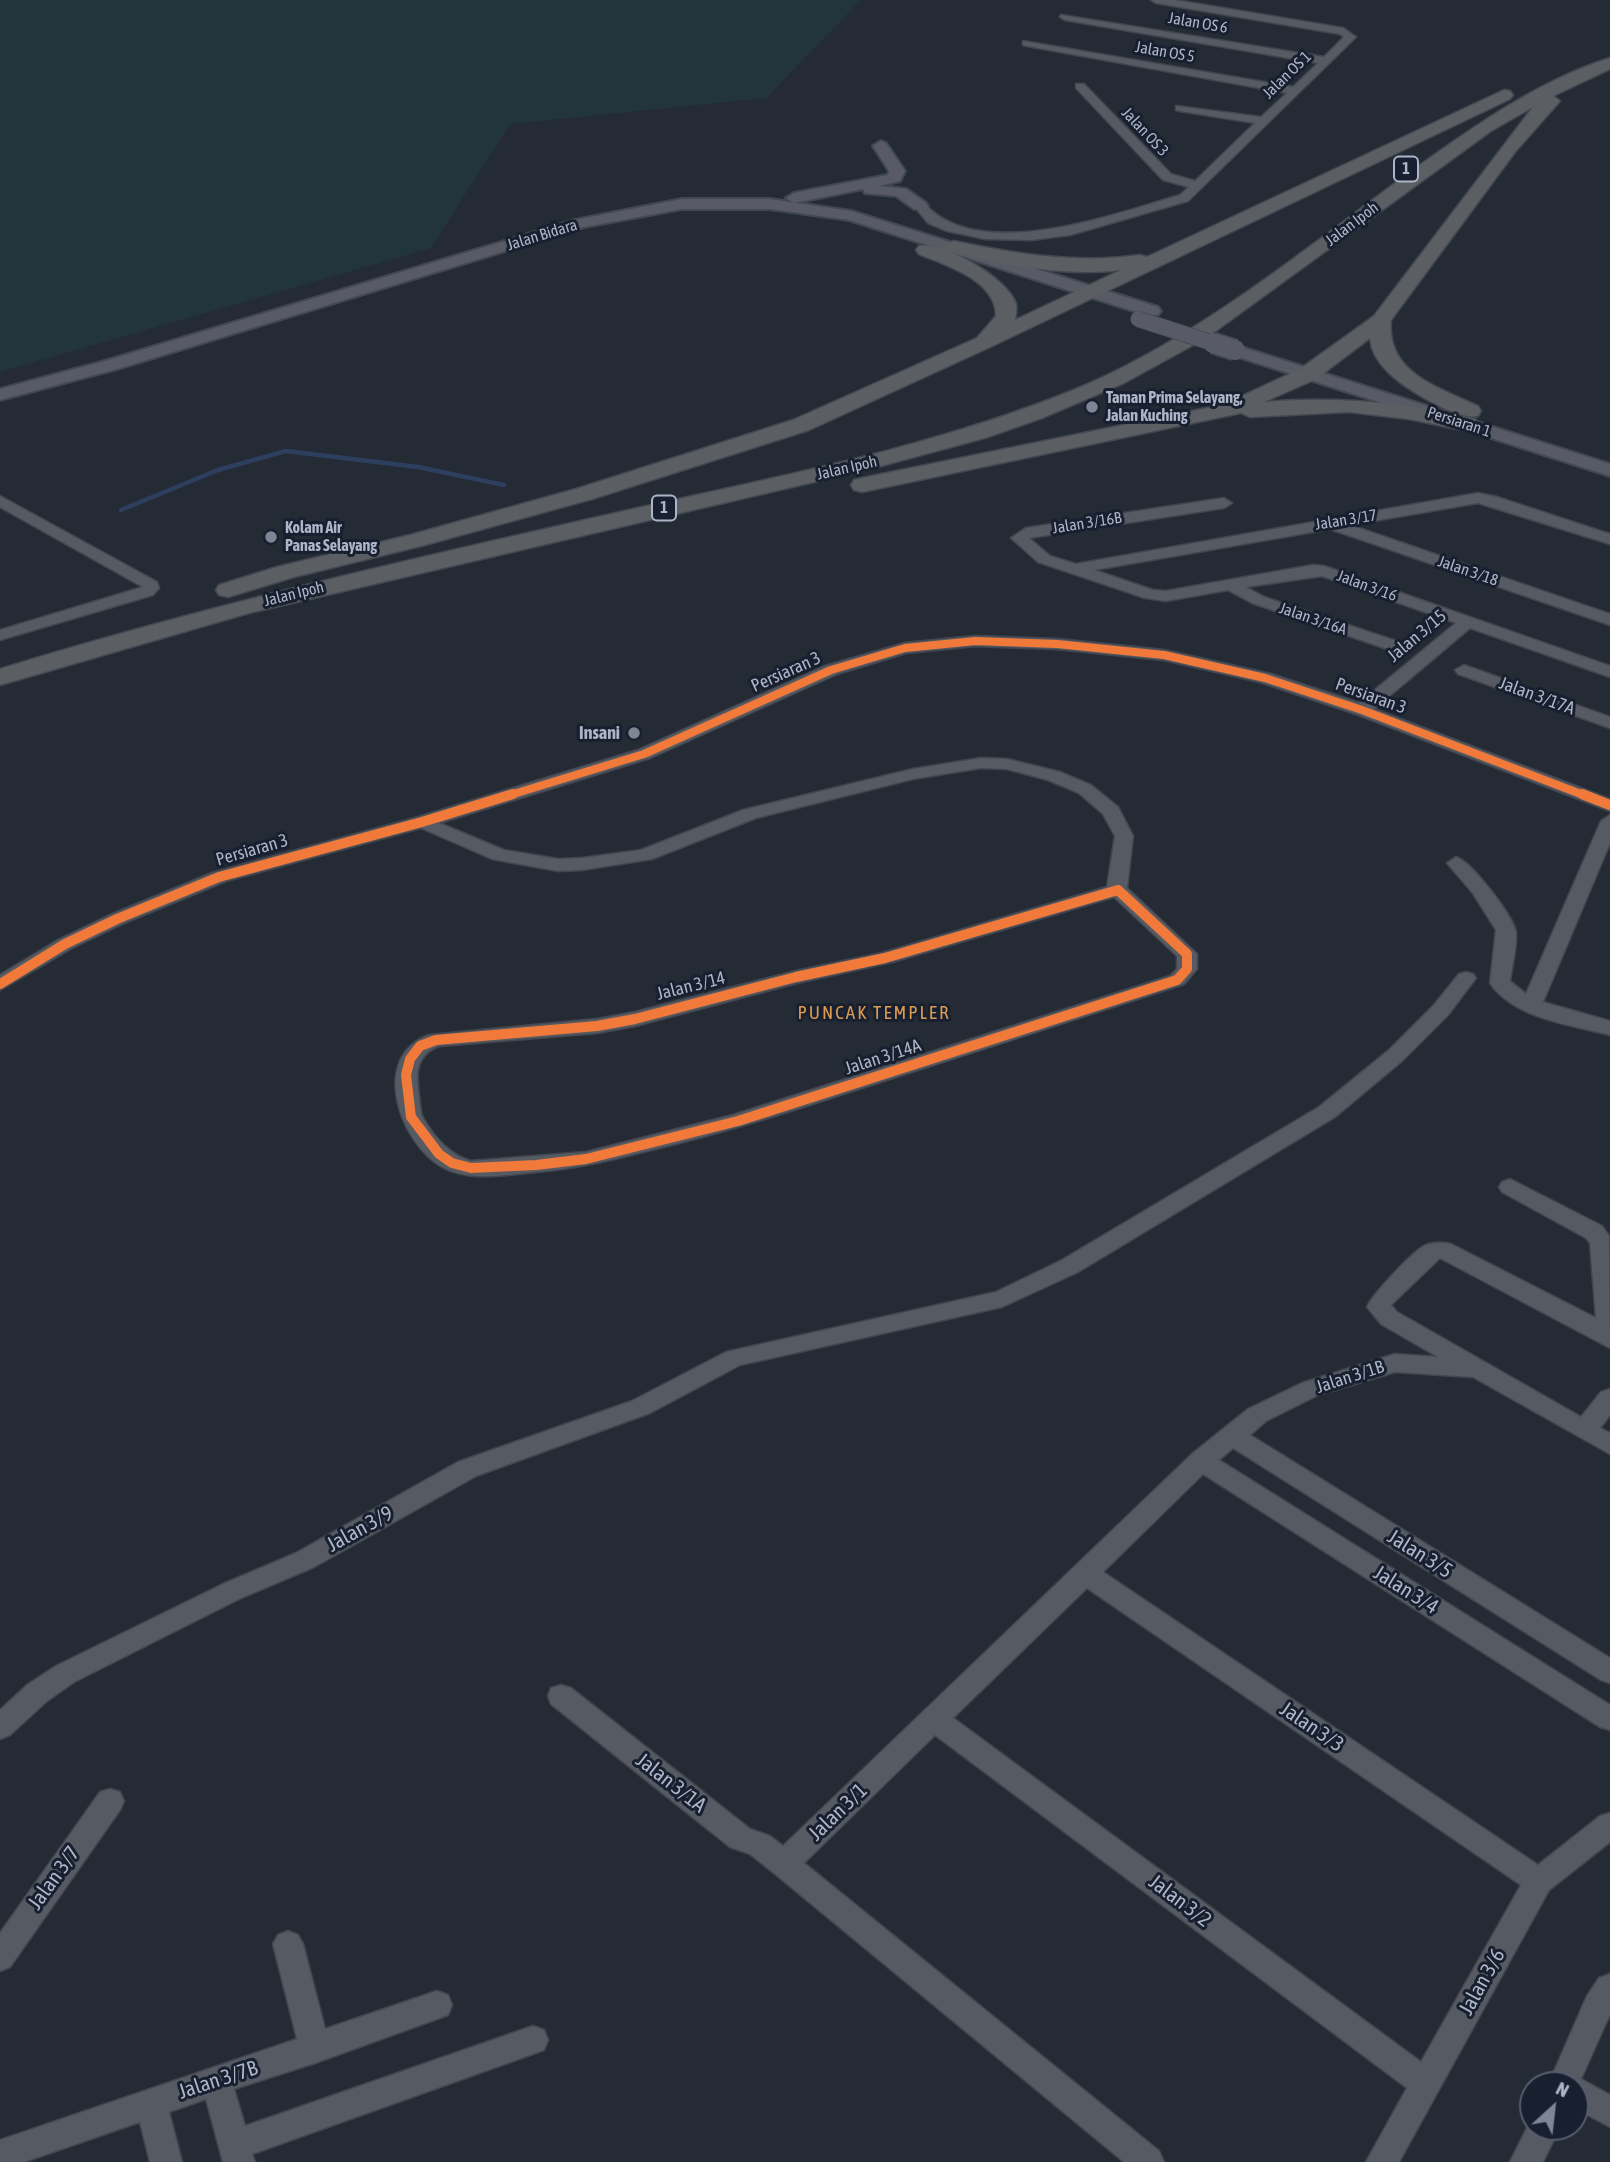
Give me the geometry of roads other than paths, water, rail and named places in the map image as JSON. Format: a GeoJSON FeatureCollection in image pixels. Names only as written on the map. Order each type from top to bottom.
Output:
{"type":"FeatureCollection","features":[{"type":"Feature","properties":{"kind":"highway"},"geometry":{"type":"LineString","coordinates":[[148,620],[286,572],[584,494],[801,425],[1212,236],[1555,70],[1610,49]]}},
{"type":"Feature","properties":{"kind":"highway","name":"Jalan Ipoh"},"geometry":{"type":"LineString","coordinates":[[0,664],[148,620],[287,583],[536,529],[915,438],[1050,392],[1144,350],[1216,308],[1308,245],[1470,124],[1526,91],[1610,49]]}},
{"type":"Feature","properties":{"kind":"highway","name":"Jalan Ipoh"},"geometry":{"type":"LineString","coordinates":[[0,677],[77,652],[360,577],[845,469],[970,435],[1049,407],[1153,360],[1199,334],[1485,127],[1610,63]]}},
{"type":"Feature","properties":{"kind":"highway"},"geometry":{"type":"LineString","coordinates":[[77,652],[455,569],[1237,407],[1315,369],[1381,320],[1539,111],[1576,79]]}},
{"type":"Feature","properties":{"kind":"highway"},"geometry":{"type":"LineString","coordinates":[[954,247],[1031,262],[1111,265],[1152,258],[1212,236]]}},
{"type":"Feature","properties":{"kind":"highway"},"geometry":{"type":"LineString","coordinates":[[926,250],[972,271],[1002,296],[1007,307],[1005,320],[981,344]]}},
{"type":"Feature","properties":{"kind":"highway"},"geometry":{"type":"LineString","coordinates":[[1381,320],[1382,349],[1394,367],[1469,418]]}},
{"type":"Feature","properties":{"kind":"highway"},"geometry":{"type":"LineString","coordinates":[[1214,413],[1340,405],[1469,418]]}},
{"type":"Feature","properties":{"kind":"main road"},"geometry":{"type":"LineString","coordinates":[[581,223],[625,210],[664,203],[794,198],[885,182],[897,176],[897,171],[881,146]]}},
{"type":"Feature","properties":{"kind":"main road"},"geometry":{"type":"LineString","coordinates":[[860,186],[903,187],[909,190],[920,205]]}},
{"type":"Feature","properties":{"kind":"main road"},"geometry":{"type":"LineString","coordinates":[[905,231],[846,210],[837,201],[852,192],[887,189],[904,193],[920,205]]}},
{"type":"Feature","properties":{"kind":"main road","name":"Jalan Bidara"},"geometry":{"type":"LineString","coordinates":[[0,395],[111,365],[581,223],[659,207],[741,202],[827,211],[954,247],[1083,296]]}},
{"type":"Feature","properties":{"kind":"main road","name":"Jalan Bidara"},"geometry":{"type":"LineString","coordinates":[[0,406],[130,371],[589,231],[651,217],[710,211],[794,216],[843,225],[1083,296]]}},
{"type":"Feature","properties":{"kind":"main road"},"geometry":{"type":"LineString","coordinates":[[1083,296],[1315,369]]}},
{"type":"Feature","properties":{"kind":"main road","name":"Persiaran 1"},"geometry":{"type":"LineString","coordinates":[[1315,369],[1469,418],[1610,458]]}},
{"type":"Feature","properties":{"kind":"main road","name":"Persiaran 1"},"geometry":{"type":"LineString","coordinates":[[1469,418],[1610,470]]}},
{"type":"Feature","properties":{"kind":"street","name":"Jalan OS 1"},"geometry":{"type":"LineString","coordinates":[[920,205],[932,219],[952,228],[985,235],[1016,236],[1077,229],[1184,198],[1351,37],[1350,34],[1156,0]]}},
{"type":"Feature","properties":{"kind":"street","name":"Jalan OS 6"},"geometry":{"type":"LineString","coordinates":[[1065,17],[1326,61]]}},
{"type":"Feature","properties":{"kind":"street","name":"Jalan OS 5"},"geometry":{"type":"LineString","coordinates":[[1027,43],[1296,91]]}},
{"type":"Feature","properties":{"kind":"street","name":"Jalan OS 3"},"geometry":{"type":"LineString","coordinates":[[1080,86],[1167,177],[1196,185]]}},
{"type":"Feature","properties":{"kind":"street"},"geometry":{"type":"LineString","coordinates":[[1180,108],[1264,121]]}},
{"type":"Feature","properties":{"kind":"street","name":"Jalan 3/17"},"geometry":{"type":"LineString","coordinates":[[1077,568],[1478,498],[1492,500],[1610,539]]}},
{"type":"Feature","properties":{"kind":"street"},"geometry":{"type":"LineString","coordinates":[[0,501],[151,585],[147,592],[0,635]]}},
{"type":"Feature","properties":{"kind":"street","name":"Jalan 3/16B"},"geometry":{"type":"LineString","coordinates":[[1077,568],[1044,559],[1019,538],[1021,535],[1224,503]]}},
{"type":"Feature","properties":{"kind":"street","name":"Jalan 3/18"},"geometry":{"type":"LineString","coordinates":[[1327,523],[1610,620]]}},
{"type":"Feature","properties":{"kind":"street","name":"Jalan 3/16"},"geometry":{"type":"LineString","coordinates":[[1077,568],[1151,595],[1166,596],[1324,571],[1610,672]]}},
{"type":"Feature","properties":{"kind":"street","name":"Jalan 3/16A"},"geometry":{"type":"LineString","coordinates":[[1229,584],[1258,600],[1399,648]]}},
{"type":"Feature","properties":{"kind":"street"},"geometry":{"type":"LineString","coordinates":[[0,616],[22,629]]}},
{"type":"Feature","properties":{"kind":"street","name":"Jalan 3/15"},"geometry":{"type":"LineString","coordinates":[[1362,710],[1467,622]]}},
{"type":"Feature","properties":{"kind":"street","name":"Persiaran 3"},"geometry":{"type":"LineString","coordinates":[[0,984],[86,934],[219,877],[422,822],[644,754],[831,670],[905,648],[975,641],[1057,644],[1164,655],[1265,678],[1362,710],[1610,806]]}},
{"type":"Feature","properties":{"kind":"street","name":"Jalan 3/17A"},"geometry":{"type":"LineString","coordinates":[[1464,670],[1610,723]]}},
{"type":"Feature","properties":{"kind":"street"},"geometry":{"type":"LineString","coordinates":[[422,822],[499,855],[558,865],[582,864],[645,855],[750,814],[913,774],[981,763],[1007,764],[1054,776],[1085,789],[1111,811],[1124,836],[1116,884],[1118,890]]}},
{"type":"Feature","properties":{"kind":"street"},"geometry":{"type":"LineString","coordinates":[[1532,1004],[1610,821]]}},
{"type":"Feature","properties":{"kind":"street"},"geometry":{"type":"LineString","coordinates":[[1456,863],[1480,889],[1506,930],[1500,983],[1509,993],[1532,1004],[1610,1028]]}},
{"type":"Feature","properties":{"kind":"street","name":"Jalan 3/14"},"geometry":{"type":"LineString","coordinates":[[471,1168],[452,1163],[439,1154],[411,1117],[406,1074],[410,1059],[420,1046],[456,1037],[597,1026],[635,1019],[796,977],[885,958],[1118,890]]}},
{"type":"Feature","properties":{"kind":"street","name":"Jalan 3/14A"},"geometry":{"type":"LineString","coordinates":[[471,1168],[586,1158],[738,1121],[1177,980],[1186,974],[1189,964],[1187,954],[1118,890]]}},
{"type":"Feature","properties":{"kind":"street","name":"Jalan 3/9"},"geometry":{"type":"LineString","coordinates":[[0,1727],[37,1693],[65,1674],[232,1591],[305,1560],[467,1469],[641,1407],[734,1358],[1002,1299],[1070,1266],[1327,1112],[1396,1055],[1441,1010],[1466,978]]}},
{"type":"Feature","properties":{"kind":"street"},"geometry":{"type":"LineString","coordinates":[[1510,1187],[1583,1225],[1594,1232],[1601,1242],[1609,1336]]}},
{"type":"Feature","properties":{"kind":"street"},"geometry":{"type":"LineString","coordinates":[[1609,1336],[1443,1250],[1431,1252],[1381,1301],[1379,1307],[1389,1318],[1610,1445]]}},
{"type":"Feature","properties":{"kind":"street","name":"Jalan 3/1B"},"geometry":{"type":"LineString","coordinates":[[1231,1435],[1257,1415],[1310,1389],[1395,1363],[1480,1369]]}},
{"type":"Feature","properties":{"kind":"street"},"geometry":{"type":"LineString","coordinates":[[1585,1430],[1610,1398]]}},
{"type":"Feature","properties":{"kind":"street","name":"Jalan 3/1"},"geometry":{"type":"LineString","coordinates":[[784,1864],[1231,1435]]}},
{"type":"Feature","properties":{"kind":"street","name":"Jalan 3/5"},"geometry":{"type":"LineString","coordinates":[[1231,1435],[1610,1672]]}},
{"type":"Feature","properties":{"kind":"street","name":"Jalan 3/4"},"geometry":{"type":"LineString","coordinates":[[1201,1461],[1606,1710]]}},
{"type":"Feature","properties":{"kind":"street","name":"Jalan 3/3"},"geometry":{"type":"LineString","coordinates":[[1085,1573],[1539,1881]]}},
{"type":"Feature","properties":{"kind":"street","name":"Jalan 3/1A"},"geometry":{"type":"LineString","coordinates":[[561,1696],[740,1838],[760,1846],[784,1864]]}},
{"type":"Feature","properties":{"kind":"street","name":"Jalan 3/2"},"geometry":{"type":"LineString","coordinates":[[934,1719],[1425,2083]]}},
{"type":"Feature","properties":{"kind":"street","name":"Jalan 3/7"},"geometry":{"type":"LineString","coordinates":[[0,1957],[110,1801]]}},
{"type":"Feature","properties":{"kind":"street","name":"Jalan 3/6"},"geometry":{"type":"LineString","coordinates":[[1382,2162],[1539,1881],[1610,1825]]}},
{"type":"Feature","properties":{"kind":"street"},"geometry":{"type":"LineString","coordinates":[[784,1864],[1148,2162]]}},
{"type":"Feature","properties":{"kind":"street"},"geometry":{"type":"LineString","coordinates":[[288,1944],[315,2049]]}},
{"type":"Feature","properties":{"kind":"street"},"geometry":{"type":"LineString","coordinates":[[1573,2071],[1598,2006],[1610,1988]]}},
{"type":"Feature","properties":{"kind":"street","name":"Jalan 3/7B"},"geometry":{"type":"LineString","coordinates":[[0,2155],[437,2005]]}},
{"type":"Feature","properties":{"kind":"street"},"geometry":{"type":"LineString","coordinates":[[216,2080],[237,2154],[533,2040]]}},
{"type":"Feature","properties":{"kind":"street"},"geometry":{"type":"LineString","coordinates":[[1589,2099],[1610,2112]]}},
{"type":"Feature","properties":{"kind":"street"},"geometry":{"type":"LineString","coordinates":[[151,2102],[166,2162]]}},
{"type":"Feature","properties":{"kind":"street"},"geometry":{"type":"LineString","coordinates":[[1526,2162],[1537,2141]]}},
{"type":"Feature","properties":{"kind":"street"},"geometry":{"type":"LineString","coordinates":[[0,2155],[1,2162]]}},
{"type":"Feature","properties":{"kind":"waterway"},"geometry":{"type":"LineString","coordinates":[[121,510],[218,470],[286,451],[418,467],[504,485]]}},
{"type":"Feature","properties":{"kind":"place","name":"Taman Prima Selayang, Jalan Kuching"},"geometry":{"type":"Point","coordinates":[1092,407]}},
{"type":"Feature","properties":{"kind":"place","name":"Kolam Air Panas Selayang"},"geometry":{"type":"Point","coordinates":[271,537]}},
{"type":"Feature","properties":{"kind":"place","name":"Insani"},"geometry":{"type":"Point","coordinates":[634,733]}},
{"type":"Feature","properties":{"kind":"district","name":"PUNCAK TEMPLER"},"geometry":{"type":"Point","coordinates":[874,1013]}}]}
